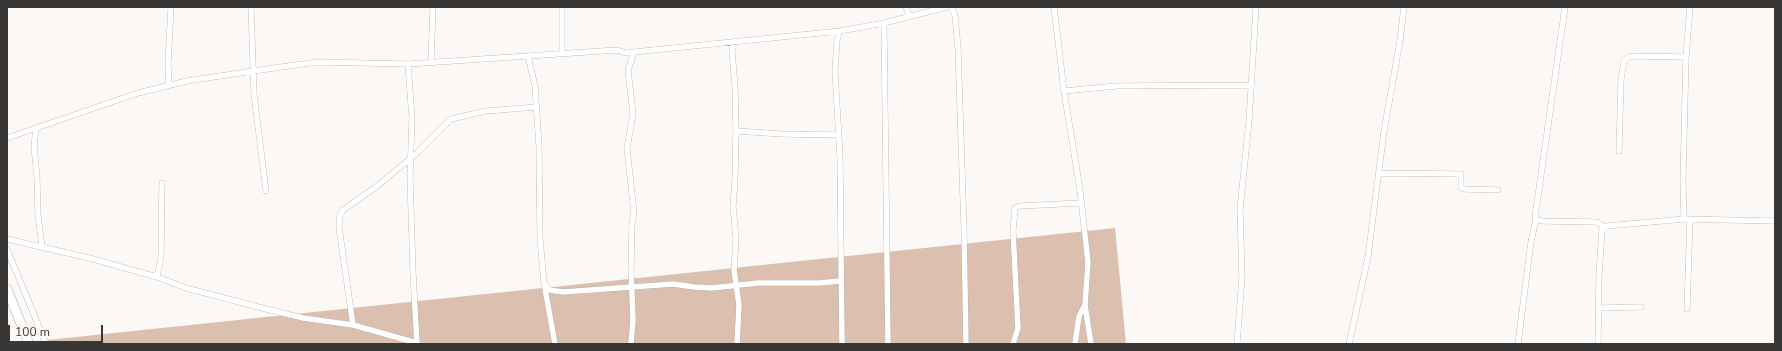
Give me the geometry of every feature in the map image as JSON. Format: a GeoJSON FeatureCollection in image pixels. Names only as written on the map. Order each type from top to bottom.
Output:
{"type":"FeatureCollection","features":[{"type":"Feature","properties":{"kind":"highway"},"geometry":{"type":"LineString","coordinates":[[7,289],[29,344]]}},
{"type":"Feature","properties":{"kind":"street"},"geometry":{"type":"LineString","coordinates":[[170,85],[168,64],[171,7]]}},
{"type":"Feature","properties":{"kind":"street"},"geometry":{"type":"LineString","coordinates":[[251,7],[253,71],[266,191]]}},
{"type":"Feature","properties":{"kind":"street"},"geometry":{"type":"LineString","coordinates":[[431,62],[433,7]]}},
{"type":"Feature","properties":{"kind":"street"},"geometry":{"type":"LineString","coordinates":[[562,7],[562,53]]}},
{"type":"Feature","properties":{"kind":"street"},"geometry":{"type":"LineString","coordinates":[[906,7],[909,16]]}},
{"type":"Feature","properties":{"kind":"street"},"geometry":{"type":"LineString","coordinates":[[7,138],[138,93],[170,85],[317,62],[408,64],[617,50],[626,53],[840,31],[884,23],[947,7]]}},
{"type":"Feature","properties":{"kind":"street"},"geometry":{"type":"LineString","coordinates":[[951,7],[955,15],[958,63],[966,344]]}},
{"type":"Feature","properties":{"kind":"street"},"geometry":{"type":"LineString","coordinates":[[1054,7],[1088,262],[1085,305],[1091,344]]}},
{"type":"Feature","properties":{"kind":"street"},"geometry":{"type":"LineString","coordinates":[[1237,344],[1242,276],[1240,209],[1247,154],[1256,7]]}},
{"type":"Feature","properties":{"kind":"street"},"geometry":{"type":"LineString","coordinates":[[1349,344],[1368,257],[1404,7]]}},
{"type":"Feature","properties":{"kind":"street"},"geometry":{"type":"LineString","coordinates":[[1518,344],[1531,242],[1536,219],[1535,212],[1558,65],[1565,7]]}},
{"type":"Feature","properties":{"kind":"street"},"geometry":{"type":"LineString","coordinates":[[1687,309],[1687,219],[1683,180],[1686,56],[1690,7]]}},
{"type":"Feature","properties":{"kind":"street"},"geometry":{"type":"LineString","coordinates":[[884,23],[888,344]]}},
{"type":"Feature","properties":{"kind":"street"},"geometry":{"type":"LineString","coordinates":[[840,31],[837,40],[835,71],[840,158],[842,344]]}},
{"type":"Feature","properties":{"kind":"street"},"geometry":{"type":"LineString","coordinates":[[734,43],[732,51],[735,87],[736,132],[733,206],[736,228],[734,270],[739,305],[737,344]]}},
{"type":"Feature","properties":{"kind":"street"},"geometry":{"type":"LineString","coordinates":[[631,344],[633,320],[630,270],[633,206],[627,148],[633,114],[628,70],[634,52]]}},
{"type":"Feature","properties":{"kind":"street"},"geometry":{"type":"LineString","coordinates":[[528,56],[533,74],[539,146],[540,239],[544,283],[555,344]]}},
{"type":"Feature","properties":{"kind":"street"},"geometry":{"type":"LineString","coordinates":[[1619,151],[1620,80],[1624,61],[1632,56],[1686,56]]}},
{"type":"Feature","properties":{"kind":"street"},"geometry":{"type":"LineString","coordinates":[[7,239],[42,246],[266,310],[303,318],[353,325],[417,344],[413,280],[411,158],[412,118],[408,64]]}},
{"type":"Feature","properties":{"kind":"street"},"geometry":{"type":"LineString","coordinates":[[1064,91],[1116,86],[1251,85]]}},
{"type":"Feature","properties":{"kind":"street"},"geometry":{"type":"LineString","coordinates":[[353,325],[339,227],[340,215],[343,210],[376,187],[411,158],[451,119],[486,111],[536,107]]}},
{"type":"Feature","properties":{"kind":"street"},"geometry":{"type":"LineString","coordinates":[[36,128],[34,146],[38,215],[42,246]]}},
{"type":"Feature","properties":{"kind":"street"},"geometry":{"type":"LineString","coordinates":[[736,132],[838,135]]}},
{"type":"Feature","properties":{"kind":"street"},"geometry":{"type":"LineString","coordinates":[[1379,173],[1461,174],[1461,187],[1463,189],[1498,190]]}},
{"type":"Feature","properties":{"kind":"street"},"geometry":{"type":"LineString","coordinates":[[157,278],[161,257],[162,183]]}},
{"type":"Feature","properties":{"kind":"street"},"geometry":{"type":"LineString","coordinates":[[1013,344],[1017,336],[1018,318],[1013,231],[1015,208],[1020,206],[1081,203]]}},
{"type":"Feature","properties":{"kind":"street"},"geometry":{"type":"LineString","coordinates":[[1536,219],[1546,221],[1596,222],[1602,225],[1599,275],[1598,344]]}},
{"type":"Feature","properties":{"kind":"street"},"geometry":{"type":"LineString","coordinates":[[1602,230],[1611,225],[1687,219],[1775,221]]}},
{"type":"Feature","properties":{"kind":"street"},"geometry":{"type":"LineString","coordinates":[[7,249],[46,344]]}},
{"type":"Feature","properties":{"kind":"street"},"geometry":{"type":"LineString","coordinates":[[544,283],[548,289],[555,291],[673,284],[702,288],[758,283],[819,283],[841,281]]}},
{"type":"Feature","properties":{"kind":"street"},"geometry":{"type":"LineString","coordinates":[[1075,344],[1079,316],[1085,305]]}},
{"type":"Feature","properties":{"kind":"street"},"geometry":{"type":"LineString","coordinates":[[1599,308],[1641,307]]}},
{"type":"Feature","properties":{"kind":"shaded area"},"geometry":{"type":"Polygon","coordinates":[[[1115,228],[1126,344],[9,344],[1115,228]]]}}]}
